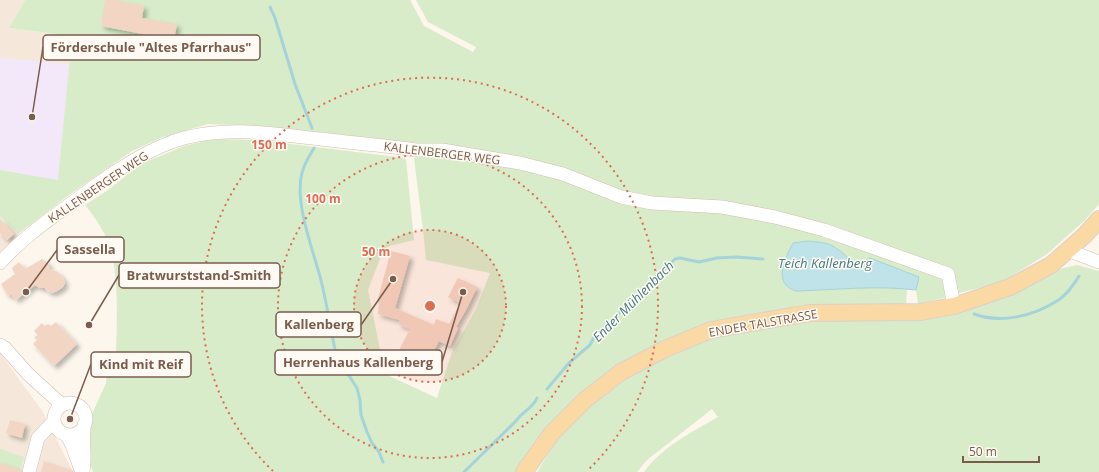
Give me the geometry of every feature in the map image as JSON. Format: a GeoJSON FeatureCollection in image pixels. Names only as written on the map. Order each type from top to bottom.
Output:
{"type":"FeatureCollection","features":[{"type":"Feature","properties":{"kind":"main road","name":"ENDER TALSTRASSE"},"geometry":{"type":"LineString","coordinates":[[524,472],[552,433],[585,400],[621,372],[665,349],[711,330],[810,313],[920,312],[954,306],[1010,287],[1050,265],[1085,235],[1099,219]]}},
{"type":"Feature","properties":{"kind":"street","name":"KALLENBERGER WEG"},"geometry":{"type":"LineString","coordinates":[[0,264],[29,234],[82,195],[138,158],[162,146],[183,138],[228,131],[260,132],[416,150],[442,150],[520,162],[563,174],[621,197],[652,203],[722,206],[775,217],[824,230],[948,274],[954,306]]}},
{"type":"Feature","properties":{"kind":"street"},"geometry":{"type":"LineString","coordinates":[[1067,250],[1099,262]]}},
{"type":"Feature","properties":{"kind":"street"},"geometry":{"type":"LineString","coordinates":[[0,345],[28,374],[59,421],[72,445],[82,472]]}},
{"type":"Feature","properties":{"kind":"street"},"geometry":{"type":"LineString","coordinates":[[28,472],[33,451],[47,438],[70,403],[74,403],[83,410],[86,416],[83,444],[85,463],[82,472]]}},
{"type":"Feature","properties":{"kind":"street"},"geometry":{"type":"LineString","coordinates":[[59,421],[72,435],[77,433],[84,425]]}},
{"type":"Feature","properties":{"kind":"shaded area"},"geometry":{"type":"Polygon","coordinates":[[[0,0],[25,0],[9,28],[72,36],[58,181],[0,170],[0,0]]]}},
{"type":"Feature","properties":{"kind":"shaded area"},"geometry":{"type":"Polygon","coordinates":[[[0,58],[70,64],[58,181],[0,170],[0,58]]]}},
{"type":"Feature","properties":{"kind":"shaded area"},"geometry":{"type":"Polygon","coordinates":[[[0,216],[18,234],[0,253],[0,216]]]}},
{"type":"Feature","properties":{"kind":"shaded area"},"geometry":{"type":"Polygon","coordinates":[[[0,353],[43,412],[73,472],[0,472],[0,353]]]}},
{"type":"Feature","properties":{"kind":"green space"},"geometry":{"type":"Polygon","coordinates":[[[25,0],[410,0],[424,26],[473,52],[476,47],[428,22],[416,0],[1099,0],[1099,204],[1084,221],[1047,254],[1002,282],[918,304],[916,290],[919,278],[851,260],[836,247],[786,255],[783,272],[784,281],[786,285],[796,291],[884,287],[907,289],[906,305],[708,323],[547,428],[516,472],[93,472],[89,458],[92,414],[106,383],[108,353],[116,352],[117,299],[115,272],[110,247],[99,225],[85,205],[108,190],[141,164],[184,146],[205,141],[223,139],[258,140],[406,159],[414,240],[390,246],[383,251],[368,290],[385,374],[437,398],[452,352],[476,309],[490,273],[426,260],[414,158],[420,156],[418,143],[262,126],[208,124],[163,137],[132,151],[73,192],[18,234],[0,216],[0,170],[58,180],[72,36],[9,28],[25,0]]]}},
{"type":"Feature","properties":{"kind":"green space"},"geometry":{"type":"Polygon","coordinates":[[[1077,265],[1099,271],[1099,472],[644,472],[651,463],[668,448],[688,434],[718,417],[712,409],[647,460],[637,472],[537,472],[558,438],[591,406],[625,380],[667,355],[713,336],[812,319],[959,311],[1009,297],[1055,270],[1077,265]]]}},
{"type":"Feature","properties":{"kind":"green space"},"geometry":{"type":"Polygon","coordinates":[[[0,449],[24,457],[20,472],[0,472],[0,449]]]}},
{"type":"Feature","properties":{"kind":"water","name":"Teich Kallenberg"},"geometry":{"type":"Polygon","coordinates":[[[808,241],[830,245],[854,261],[863,263],[870,258],[919,277],[916,290],[871,288],[796,291],[789,288],[784,283],[782,277],[784,263],[793,243],[808,241]]]}},
{"type":"Feature","properties":{"kind":"building"},"geometry":{"type":"Polygon","coordinates":[[[105,0],[114,0],[144,6],[142,18],[177,24],[174,40],[101,26],[105,0]]]}},
{"type":"Feature","properties":{"kind":"building"},"geometry":{"type":"Polygon","coordinates":[[[0,219],[14,234],[7,240],[0,233],[0,219]]]}},
{"type":"Feature","properties":{"kind":"building"},"geometry":{"type":"Polygon","coordinates":[[[391,251],[410,256],[395,308],[434,325],[436,319],[449,324],[460,303],[448,297],[458,278],[477,287],[456,327],[458,328],[450,346],[439,341],[424,368],[397,354],[410,329],[398,324],[400,320],[378,314],[379,303],[377,302],[391,251]]]}},
{"type":"Feature","properties":{"kind":"building"},"geometry":{"type":"Polygon","coordinates":[[[42,259],[48,263],[50,269],[58,272],[63,278],[65,283],[63,287],[52,293],[47,291],[45,288],[40,288],[35,285],[16,300],[11,294],[8,296],[1,284],[15,274],[12,268],[19,262],[25,269],[42,259]]]}},
{"type":"Feature","properties":{"kind":"building"},"geometry":{"type":"Polygon","coordinates":[[[56,322],[77,344],[54,366],[33,344],[37,340],[34,337],[38,335],[34,331],[42,323],[45,326],[48,324],[51,326],[56,322]]]}},
{"type":"Feature","properties":{"kind":"building"},"geometry":{"type":"Polygon","coordinates":[[[10,420],[25,424],[22,438],[6,433],[10,420]]]}},
{"type":"Feature","properties":{"kind":"building"},"geometry":{"type":"Polygon","coordinates":[[[44,461],[72,470],[72,472],[41,472],[44,461]]]}},
{"type":"Feature","properties":{"kind":"building"},"geometry":{"type":"Polygon","coordinates":[[[0,463],[21,470],[21,472],[0,472],[0,463]]]}},
{"type":"Feature","properties":{"kind":"waterway"},"geometry":{"type":"LineString","coordinates":[[270,7],[275,18],[295,84],[312,128]]}},
{"type":"Feature","properties":{"kind":"waterway"},"geometry":{"type":"LineString","coordinates":[[314,148],[304,166],[302,173],[300,185],[302,212],[321,280],[336,355],[343,361],[348,374],[357,388],[360,400],[361,415],[372,443],[379,452],[383,462]]}},
{"type":"Feature","properties":{"kind":"waterway","name":"Ender Mühlenbach"},"geometry":{"type":"LineString","coordinates":[[547,389],[569,363],[590,345],[593,339],[614,321],[617,315],[656,281],[656,277],[675,259],[680,258],[699,262],[717,258],[736,257],[763,259]]}},
{"type":"Feature","properties":{"kind":"waterway","name":"Ender Mühlenbach"},"geometry":{"type":"LineString","coordinates":[[974,314],[984,317],[1006,318],[1017,317],[1038,311],[1060,299],[1075,283],[1079,276]]}},
{"type":"Feature","properties":{"kind":"waterway","name":"Ender Mühlenbach"},"geometry":{"type":"LineString","coordinates":[[464,472],[530,407],[537,398]]}},
{"type":"Feature","properties":{"kind":"place","name":"Förderschule \"Altes Pfarrhaus\""},"geometry":{"type":"Point","coordinates":[32,117]}},
{"type":"Feature","properties":{"kind":"place","name":"Kallenberg"},"geometry":{"type":"Point","coordinates":[393,279]}},
{"type":"Feature","properties":{"kind":"place","name":"Sassella"},"geometry":{"type":"Point","coordinates":[26,292]}},
{"type":"Feature","properties":{"kind":"place","name":"Herrenhaus Kallenberg"},"geometry":{"type":"Point","coordinates":[463,292]}},
{"type":"Feature","properties":{"kind":"place","name":"Bratwurststand-Smith"},"geometry":{"type":"Point","coordinates":[89,325]}},
{"type":"Feature","properties":{"kind":"place","name":"Kind mit Reif"},"geometry":{"type":"Point","coordinates":[70,419]}}]}
